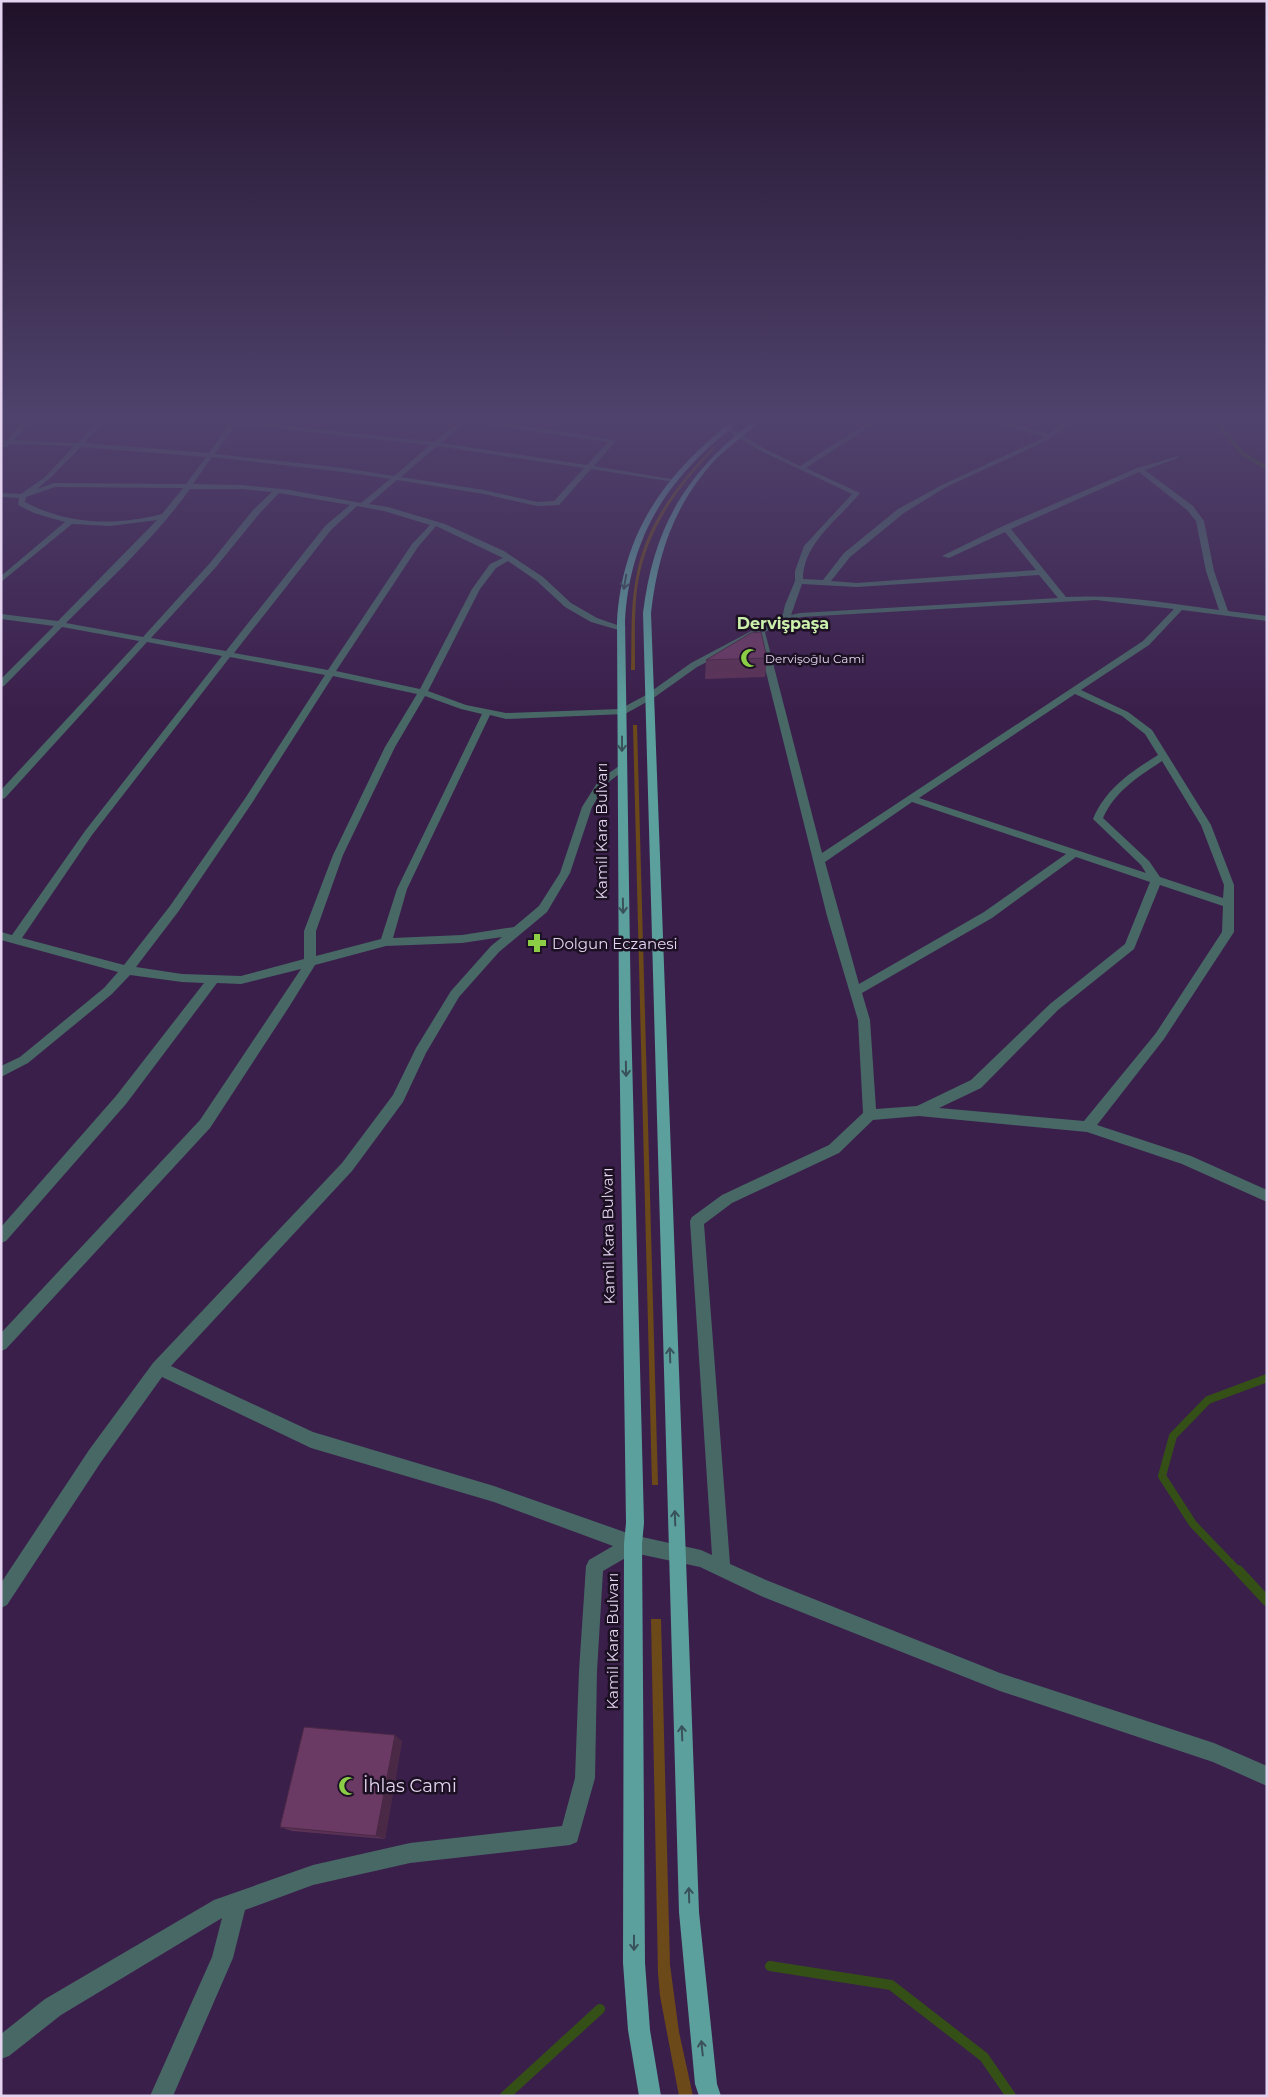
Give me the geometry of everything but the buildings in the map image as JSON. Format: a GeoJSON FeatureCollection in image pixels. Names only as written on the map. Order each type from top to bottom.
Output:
{"type":"FeatureCollection","features":[{"type":"Feature","properties":{"kind":"main road","name":"Kamil Kara Bulvarı"},"geometry":{"type":"LineString","coordinates":[[650,2096],[636,1994],[633,1544],[635,1513],[623,910],[620,634],[625,586],[635,546],[651,515]]}},
{"type":"Feature","properties":{"kind":"main road","name":"Kamil Kara Bulvarı"},"geometry":{"type":"LineString","coordinates":[[672,515],[659,545],[647,605],[649,697],[691,1944],[706,2084],[710,2096]]}},
{"type":"Feature","properties":{"kind":"street"},"geometry":{"type":"LineString","coordinates":[[46,515],[89,524],[119,525],[165,516]]}},
{"type":"Feature","properties":{"kind":"street"},"geometry":{"type":"LineString","coordinates":[[1,796],[213,566],[254,515]]}},
{"type":"Feature","properties":{"kind":"street"},"geometry":{"type":"LineString","coordinates":[[15,939],[49,887],[154,748],[328,528],[346,515]]}},
{"type":"Feature","properties":{"kind":"street"},"geometry":{"type":"LineString","coordinates":[[400,515],[434,524],[501,553],[540,579],[568,604],[594,620],[622,628]]}},
{"type":"Feature","properties":{"kind":"street"},"geometry":{"type":"LineString","coordinates":[[786,619],[789,605],[799,581],[799,570],[808,546],[836,515]]}},
{"type":"Feature","properties":{"kind":"street"},"geometry":{"type":"LineString","coordinates":[[824,584],[846,555],[897,515]]}},
{"type":"Feature","properties":{"kind":"street"},"geometry":{"type":"LineString","coordinates":[[946,556],[1036,515]]}},
{"type":"Feature","properties":{"kind":"street"},"geometry":{"type":"LineString","coordinates":[[1195,515],[1200,521],[1210,571],[1224,613]]}},
{"type":"Feature","properties":{"kind":"street"},"geometry":{"type":"LineString","coordinates":[[1,684],[133,551],[165,516]]}},
{"type":"Feature","properties":{"kind":"street"},"geometry":{"type":"LineString","coordinates":[[1,580],[71,521]]}},
{"type":"Feature","properties":{"kind":"street"},"geometry":{"type":"LineString","coordinates":[[3,1070],[24,1060],[108,991],[127,970],[174,909],[248,801],[415,546],[434,524]]}},
{"type":"Feature","properties":{"kind":"street"},"geometry":{"type":"LineString","coordinates":[[1006,528],[1064,600]]}},
{"type":"Feature","properties":{"kind":"street"},"geometry":{"type":"LineString","coordinates":[[1,1344],[205,1124],[285,1004],[310,963],[310,931],[338,855],[390,747],[422,692],[476,589],[493,566],[508,558]]}},
{"type":"Feature","properties":{"kind":"street"},"geometry":{"type":"LineString","coordinates":[[799,581],[857,585],[1043,572]]}},
{"type":"Feature","properties":{"kind":"street"},"geometry":{"type":"LineString","coordinates":[[1,616],[59,624],[422,692],[464,707],[506,716],[622,712],[649,697],[694,665],[760,630],[800,615],[1064,600],[1116,599],[1267,619]]}},
{"type":"Feature","properties":{"kind":"street"},"geometry":{"type":"LineString","coordinates":[[820,861],[1146,643],[1180,607]]}},
{"type":"Feature","properties":{"kind":"street"},"geometry":{"type":"LineString","coordinates":[[760,630],[833,916],[864,1020],[870,1115]]}},
{"type":"Feature","properties":{"kind":"street"},"geometry":{"type":"LineString","coordinates":[[1075,690],[1125,714],[1149,732],[1206,824],[1229,885],[1228,932],[1160,1036],[1087,1128]]}},
{"type":"Feature","properties":{"kind":"street"},"geometry":{"type":"LineString","coordinates":[[386,942],[402,888],[487,712]]}},
{"type":"Feature","properties":{"kind":"street"},"geometry":{"type":"LineString","coordinates":[[1156,880],[1144,863],[1098,819],[1101,809],[1122,783],[1164,755]]}},
{"type":"Feature","properties":{"kind":"street"},"geometry":{"type":"LineString","coordinates":[[1,1599],[94,1456],[159,1368],[347,1167],[398,1098],[420,1051],[455,994],[495,948],[543,909],[565,873],[587,807],[602,782],[622,768]]}},
{"type":"Feature","properties":{"kind":"street"},"geometry":{"type":"LineString","coordinates":[[912,799],[1228,904]]}},
{"type":"Feature","properties":{"kind":"street"},"geometry":{"type":"LineString","coordinates":[[856,991],[988,915],[1074,853]]}},
{"type":"Feature","properties":{"kind":"street"},"geometry":{"type":"LineString","coordinates":[[919,1111],[976,1084],[1054,1007],[1130,946],[1156,880]]}},
{"type":"Feature","properties":{"kind":"street"},"geometry":{"type":"LineString","coordinates":[[1,936],[127,970],[182,978],[241,980],[386,942],[462,939],[516,931]]}},
{"type":"Feature","properties":{"kind":"street"},"geometry":{"type":"LineString","coordinates":[[1,1237],[121,1100],[214,979]]}},
{"type":"Feature","properties":{"kind":"street"},"geometry":{"type":"LineString","coordinates":[[722,1568],[698,1221],[726,1199],[834,1149],[870,1115],[919,1111],[1087,1128],[1186,1160],[1267,1196]]}},
{"type":"Feature","properties":{"kind":"street"},"geometry":{"type":"LineString","coordinates":[[159,1368],[311,1440],[494,1494],[633,1544],[701,1559],[761,1587],[1000,1682],[1214,1753],[1267,1776]]}},
{"type":"Feature","properties":{"kind":"street"},"geometry":{"type":"LineString","coordinates":[[1,2048],[53,2007],[214,1910],[313,1875],[410,1853],[570,1836],[585,1778],[588,1671],[595,1566],[633,1544]]}},
{"type":"Feature","properties":{"kind":"street"},"geometry":{"type":"LineString","coordinates":[[160,2096],[222,1958],[236,1902]]}},
{"type":"Feature","properties":{"kind":"shaded area"},"geometry":{"type":"Polygon","coordinates":[[[659,515],[663,515],[647,548],[641,568],[637,589],[635,619],[635,670],[631,670],[634,589],[640,559],[659,515]]]}},
{"type":"Feature","properties":{"kind":"shaded area"},"geometry":{"type":"Polygon","coordinates":[[[633,725],[637,725],[658,1485],[652,1485],[633,725]]]}},
{"type":"Feature","properties":{"kind":"shaded area"},"geometry":{"type":"Polygon","coordinates":[[[651,1619],[661,1619],[670,1965],[679,2032],[693,2096],[679,2096],[660,1996],[651,1619]]]}},
{"type":"Feature","properties":{"kind":"waterway"},"geometry":{"type":"LineString","coordinates":[[1239,1572],[1193,1524],[1162,1476],[1173,1436],[1208,1400],[1267,1378]]}},
{"type":"Feature","properties":{"kind":"waterway"},"geometry":{"type":"LineString","coordinates":[[1238,1570],[1267,1601]]}},
{"type":"Feature","properties":{"kind":"waterway"},"geometry":{"type":"LineString","coordinates":[[770,1966],[891,1985],[984,2057],[1011,2096]]}},
{"type":"Feature","properties":{"kind":"waterway"},"geometry":{"type":"LineString","coordinates":[[505,2096],[600,2009]]}},
{"type":"Feature","properties":{"kind":"place","name":"Dervişoğlu Cami"},"geometry":{"type":"Point","coordinates":[750,658]}},
{"type":"Feature","properties":{"kind":"place","name":"Dolgun Eczanesi"},"geometry":{"type":"Point","coordinates":[537,943]}},
{"type":"Feature","properties":{"kind":"place","name":"İhlas Cami"},"geometry":{"type":"Point","coordinates":[348,1786]}},
{"type":"Feature","properties":{"kind":"district","name":"Dervişpaşa"},"geometry":{"type":"Point","coordinates":[783,623]}}]}
